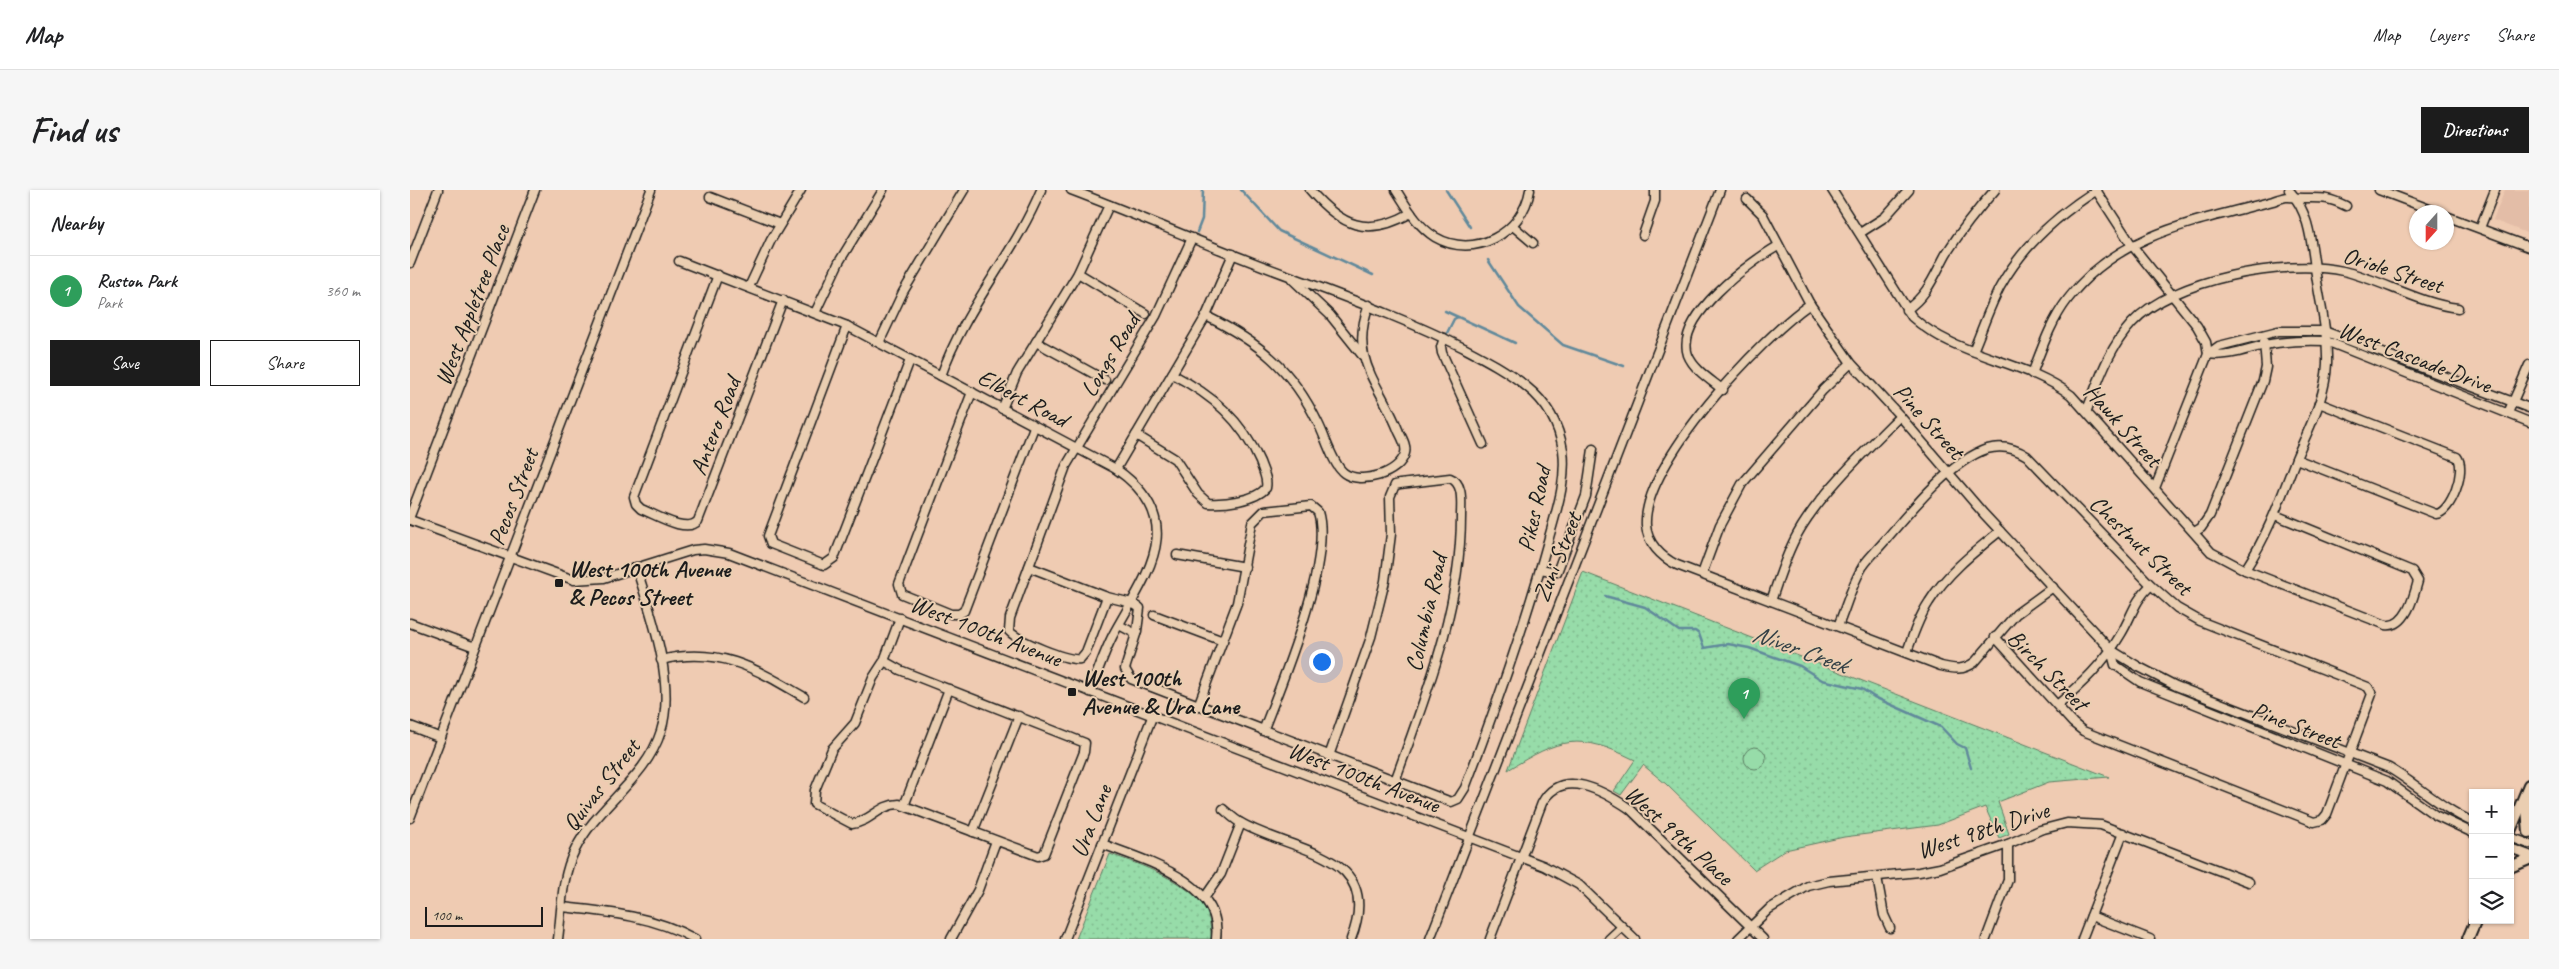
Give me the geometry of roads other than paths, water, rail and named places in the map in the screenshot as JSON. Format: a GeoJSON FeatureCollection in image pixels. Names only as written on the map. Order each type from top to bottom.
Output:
{"type":"FeatureCollection","features":[{"type":"Feature","properties":{"kind":"main road"},"geometry":{"type":"LineString","coordinates":[[2514,821],[2527,789]]}},
{"type":"Feature","properties":{"kind":"main road"},"geometry":{"type":"LineString","coordinates":[[2527,789],[2529,832]]}},
{"type":"Feature","properties":{"kind":"main road"},"geometry":{"type":"LineString","coordinates":[[2514,865],[2529,857]]}},
{"type":"Feature","properties":{"kind":"main road"},"geometry":{"type":"LineString","coordinates":[[2468,939],[2474,924]]}},
{"type":"Feature","properties":{"kind":"street"},"geometry":{"type":"LineString","coordinates":[[410,262],[438,190]]}},
{"type":"Feature","properties":{"kind":"street","name":"West Appletree Place"},"geometry":{"type":"LineString","coordinates":[[410,518],[536,190]]}},
{"type":"Feature","properties":{"kind":"street","name":"Pecos Street"},"geometry":{"type":"LineString","coordinates":[[410,818],[651,190]]}},
{"type":"Feature","properties":{"kind":"street"},"geometry":{"type":"LineString","coordinates":[[749,287],[780,224],[801,190]]}},
{"type":"Feature","properties":{"kind":"street"},"geometry":{"type":"LineString","coordinates":[[815,313],[839,262],[883,190]]}},
{"type":"Feature","properties":{"kind":"street"},"geometry":{"type":"LineString","coordinates":[[879,343],[903,292],[964,190]]}},
{"type":"Feature","properties":{"kind":"street"},"geometry":{"type":"LineString","coordinates":[[941,376],[960,332],[1023,230],[1041,190]]}},
{"type":"Feature","properties":{"kind":"street","name":"Pikes Road"},"geometry":{"type":"LineString","coordinates":[[1071,190],[1289,277],[1369,305],[1444,338],[1514,377],[1536,394],[1549,411],[1560,436],[1563,463],[1561,486],[1540,569],[1494,711],[1464,788],[1455,800],[1447,800],[1395,781]]}},
{"type":"Feature","properties":{"kind":"street"},"geometry":{"type":"LineString","coordinates":[[1310,190],[1333,214],[1360,225],[1382,225],[1411,213]]}},
{"type":"Feature","properties":{"kind":"street"},"geometry":{"type":"LineString","coordinates":[[1396,190],[1421,226],[1437,238],[1460,245],[1486,243],[1500,236],[1513,226],[1520,216],[1530,190]]}},
{"type":"Feature","properties":{"kind":"street"},"geometry":{"type":"LineString","coordinates":[[1643,234],[1655,201],[1655,190]]}},
{"type":"Feature","properties":{"kind":"street","name":"Zuni Street"},"geometry":{"type":"LineString","coordinates":[[1430,939],[1720,190]]}},
{"type":"Feature","properties":{"kind":"street","name":"Hawk Street"},"geometry":{"type":"LineString","coordinates":[[1832,190],[1906,310],[1924,328],[1934,335],[2062,388],[2087,410],[2211,552],[2244,570],[2392,626],[2402,620],[2418,581],[2416,574],[2275,515]]}},
{"type":"Feature","properties":{"kind":"street"},"geometry":{"type":"LineString","coordinates":[[1860,233],[1885,216],[1909,190]]}},
{"type":"Feature","properties":{"kind":"street"},"geometry":{"type":"LineString","coordinates":[[1906,310],[1928,290],[1954,242],[1995,190]]}},
{"type":"Feature","properties":{"kind":"street"},"geometry":{"type":"LineString","coordinates":[[1973,351],[2000,288],[2021,256],[2053,223],[2097,190],[2131,244],[2202,334],[2208,354],[2155,488]]}},
{"type":"Feature","properties":{"kind":"street"},"geometry":{"type":"LineString","coordinates":[[2379,190],[2419,205]]}},
{"type":"Feature","properties":{"kind":"street"},"geometry":{"type":"LineString","coordinates":[[2480,228],[2495,190]]}},
{"type":"Feature","properties":{"kind":"street"},"geometry":{"type":"LineString","coordinates":[[2244,570],[2262,545],[2275,515],[2319,403],[2326,376],[2325,336],[2308,227],[2291,193]]}},
{"type":"Feature","properties":{"kind":"street"},"geometry":{"type":"LineString","coordinates":[[2032,374],[2052,324],[2068,299],[2097,269],[2131,244],[2169,228],[2273,201],[2291,193],[2304,198],[2319,196],[2346,206]]}},
{"type":"Feature","properties":{"kind":"street"},"geometry":{"type":"LineString","coordinates":[[710,198],[780,224]]}},
{"type":"Feature","properties":{"kind":"street","name":"Pine Street"},"geometry":{"type":"LineString","coordinates":[[1747,199],[1764,215],[1778,246],[1810,304],[1851,363],[1950,472],[2000,531],[2111,650],[2139,668],[2182,688],[2389,768],[2443,807],[2469,820]]}},
{"type":"Feature","properties":{"kind":"street"},"geometry":{"type":"LineString","coordinates":[[1002,409],[1017,373],[1078,272],[1109,204]]}},
{"type":"Feature","properties":{"kind":"street"},"geometry":{"type":"LineString","coordinates":[[2454,219],[2529,247]]}},
{"type":"Feature","properties":{"kind":"street"},"geometry":{"type":"LineString","coordinates":[[1513,226],[1533,243]]}},
{"type":"Feature","properties":{"kind":"street","name":"Longs Road"},"geometry":{"type":"LineString","coordinates":[[1107,597],[1086,652],[1083,656],[1076,659],[1013,635],[1008,626],[1066,466],[1156,316],[1192,238]]}},
{"type":"Feature","properties":{"kind":"street"},"geometry":{"type":"LineString","coordinates":[[1723,390],[1697,368],[1690,359],[1686,343],[1691,325],[1739,273],[1760,256],[1778,246]]}},
{"type":"Feature","properties":{"kind":"street"},"geometry":{"type":"LineString","coordinates":[[1116,469],[1206,316],[1233,254]]}},
{"type":"Feature","properties":{"kind":"street","name":"Elbert Road"},"geometry":{"type":"LineString","coordinates":[[679,261],[848,326],[1034,427],[1116,469],[1129,478],[1146,498],[1154,514],[1158,533],[1156,549],[1149,570],[1119,625],[1090,692]]}},
{"type":"Feature","properties":{"kind":"street","name":"Oriole Street"},"geometry":{"type":"LineString","coordinates":[[2087,410],[2108,357],[2120,337],[2134,321],[2171,295],[2260,270],[2298,266],[2355,274],[2431,302],[2458,308]]}},
{"type":"Feature","properties":{"kind":"street"},"geometry":{"type":"LineString","coordinates":[[1078,272],[1146,314]]}},
{"type":"Feature","properties":{"kind":"street","name":"Antero Road"},"geometry":{"type":"LineString","coordinates":[[718,276],[634,500],[641,509],[683,525],[692,525],[698,521],[784,300]]}},
{"type":"Feature","properties":{"kind":"street"},"geometry":{"type":"LineString","coordinates":[[1206,316],[1253,341],[1281,367],[1301,391],[1341,470],[1351,477],[1362,479],[1393,468],[1402,460],[1405,449],[1394,419],[1363,357],[1330,315],[1289,277]]}},
{"type":"Feature","properties":{"kind":"street","name":"Birch Street"},"geometry":{"type":"LineString","coordinates":[[1810,304],[1772,334],[1676,448],[1651,499],[1646,524],[1652,543],[1667,560],[1941,666],[1962,670],[1975,662],[1995,637],[2057,705],[2084,730],[2314,822],[2322,820],[2328,814],[2351,754]]}},
{"type":"Feature","properties":{"kind":"street"},"geometry":{"type":"LineString","coordinates":[[1363,357],[1361,333],[1369,305]]}},
{"type":"Feature","properties":{"kind":"street"},"geometry":{"type":"LineString","coordinates":[[848,326],[768,536],[771,544],[824,565],[832,561],[910,360]]}},
{"type":"Feature","properties":{"kind":"street","name":"West Cascade Drive"},"geometry":{"type":"LineString","coordinates":[[2208,354],[2219,346],[2263,335],[2299,329],[2388,354],[2529,408]]}},
{"type":"Feature","properties":{"kind":"street"},"geometry":{"type":"LineString","coordinates":[[2194,532],[2201,528],[2210,515],[2263,381],[2266,367],[2263,335]]}},
{"type":"Feature","properties":{"kind":"street","name":"West Cascade Drive"},"geometry":{"type":"LineString","coordinates":[[2208,354],[2222,356],[2265,345],[2325,336],[2384,364],[2529,422]]}},
{"type":"Feature","properties":{"kind":"street"},"geometry":{"type":"LineString","coordinates":[[1444,338],[1441,347],[1442,353],[1482,444]]}},
{"type":"Feature","properties":{"kind":"street"},"geometry":{"type":"LineString","coordinates":[[1036,342],[1105,380]]}},
{"type":"Feature","properties":{"kind":"street"},"geometry":{"type":"LineString","coordinates":[[2384,364],[2388,354]]}},
{"type":"Feature","properties":{"kind":"street"},"geometry":{"type":"LineString","coordinates":[[1702,574],[1720,525],[1742,484],[1823,390],[1851,363]]}},
{"type":"Feature","properties":{"kind":"street"},"geometry":{"type":"LineString","coordinates":[[2508,413],[2529,364]]}},
{"type":"Feature","properties":{"kind":"street"},"geometry":{"type":"LineString","coordinates":[[1136,435],[1175,458],[1204,501],[1218,504],[1257,495],[1264,491],[1267,482],[1254,449],[1230,414],[1204,392],[1172,374]]}},
{"type":"Feature","properties":{"kind":"street"},"geometry":{"type":"LineString","coordinates":[[2452,391],[2456,380]]}},
{"type":"Feature","properties":{"kind":"street"},"geometry":{"type":"LineString","coordinates":[[972,392],[902,579],[900,592],[951,614],[959,614],[964,610],[1034,427]]}},
{"type":"Feature","properties":{"kind":"street"},"geometry":{"type":"LineString","coordinates":[[2296,459],[2436,514],[2443,512],[2448,507],[2462,467],[2457,457],[2319,403]]}},
{"type":"Feature","properties":{"kind":"street"},"geometry":{"type":"LineString","coordinates":[[1771,601],[1791,546],[1807,520],[1869,448],[1900,416]]}},
{"type":"Feature","properties":{"kind":"street","name":"Chestnut Street"},"geometry":{"type":"LineString","coordinates":[[1838,626],[1864,565],[1916,505],[1950,472],[1986,450],[2006,448],[2019,451],[2150,585],[2177,608],[2200,621],[2368,687],[2372,694],[2371,699],[2351,754]]}},
{"type":"Feature","properties":{"kind":"street"},"geometry":{"type":"LineString","coordinates":[[1540,569],[1557,572],[1586,496],[1593,450]]}},
{"type":"Feature","properties":{"kind":"street","name":"Columbia Road"},"geometry":{"type":"LineString","coordinates":[[1329,756],[1371,637],[1386,581],[1391,534],[1390,492],[1395,486],[1424,480],[1446,477],[1454,480],[1459,486],[1461,500],[1460,551],[1446,634],[1395,781]]}},
{"type":"Feature","properties":{"kind":"street"},"geometry":{"type":"LineString","coordinates":[[1198,706],[1236,603],[1246,567],[1252,523],[1264,511],[1304,505],[1315,509],[1321,519],[1320,537],[1310,596],[1301,628],[1263,731]]}},
{"type":"Feature","properties":{"kind":"street","name":"West 100th Avenue"},"geometry":{"type":"LineString","coordinates":[[410,518],[574,580],[593,580],[694,550],[716,550],[900,618],[1559,872],[1579,885],[1635,939]]}},
{"type":"Feature","properties":{"kind":"street"},"geometry":{"type":"LineString","coordinates":[[1907,652],[1923,612],[1939,589],[1961,564],[2000,531]]}},
{"type":"Feature","properties":{"kind":"street"},"geometry":{"type":"LineString","coordinates":[[1177,556],[1246,567]]}},
{"type":"Feature","properties":{"kind":"street"},"geometry":{"type":"LineString","coordinates":[[1029,567],[1107,597],[1132,603],[1140,608],[1136,634],[1125,669],[1127,676],[1198,706],[1395,781]]}},
{"type":"Feature","properties":{"kind":"street","name":"Quivas Street"},"geometry":{"type":"LineString","coordinates":[[558,939],[566,875],[575,850],[603,810],[640,771],[657,742],[665,704],[660,660],[649,609],[636,568]]}},
{"type":"Feature","properties":{"kind":"street"},"geometry":{"type":"LineString","coordinates":[[2057,705],[2086,680],[2111,650],[2125,628],[2135,602],[2150,585]]}},
{"type":"Feature","properties":{"kind":"street"},"geometry":{"type":"LineString","coordinates":[[1995,637],[2016,614],[2053,587]]}},
{"type":"Feature","properties":{"kind":"street"},"geometry":{"type":"LineString","coordinates":[[1154,615],[1223,641]]}},
{"type":"Feature","properties":{"kind":"street"},"geometry":{"type":"LineString","coordinates":[[884,661],[949,689],[1079,739],[1085,745],[1084,752],[1044,854],[1038,856],[904,806],[891,804],[863,821],[852,824],[817,807],[813,800],[815,790],[832,749],[853,726],[873,678],[884,661],[900,618]]}},
{"type":"Feature","properties":{"kind":"street"},"geometry":{"type":"LineString","coordinates":[[410,623],[475,647]]}},
{"type":"Feature","properties":{"kind":"street"},"geometry":{"type":"LineString","coordinates":[[1119,625],[1136,634]]}},
{"type":"Feature","properties":{"kind":"street","name":"Pine Street"},"geometry":{"type":"LineString","coordinates":[[2111,650],[2115,665],[2140,682],[2178,699],[2387,781],[2422,806],[2455,826],[2469,831]]}},
{"type":"Feature","properties":{"kind":"street"},"geometry":{"type":"LineString","coordinates":[[660,660],[696,655],[728,658],[753,668],[804,697]]}},
{"type":"Feature","properties":{"kind":"street"},"geometry":{"type":"LineString","coordinates":[[2178,699],[2182,688]]}},
{"type":"Feature","properties":{"kind":"street"},"geometry":{"type":"LineString","coordinates":[[904,806],[949,689]]}},
{"type":"Feature","properties":{"kind":"street"},"geometry":{"type":"LineString","coordinates":[[2244,725],[2248,714]]}},
{"type":"Feature","properties":{"kind":"street"},"geometry":{"type":"LineString","coordinates":[[974,832],[1019,716]]}},
{"type":"Feature","properties":{"kind":"street","name":"Ura Lane"},"geometry":{"type":"LineString","coordinates":[[1065,939],[1152,716]]}},
{"type":"Feature","properties":{"kind":"street"},"geometry":{"type":"LineString","coordinates":[[410,726],[441,738]]}},
{"type":"Feature","properties":{"kind":"street"},"geometry":{"type":"LineString","coordinates":[[2314,752],[2318,741]]}},
{"type":"Feature","properties":{"kind":"street","name":"West 99th Place"},"geometry":{"type":"LineString","coordinates":[[1490,939],[1539,809],[1551,792],[1563,785],[1581,784],[1608,795],[1630,810],[1652,829],[1763,939]]}},
{"type":"Feature","properties":{"kind":"street"},"geometry":{"type":"LineString","coordinates":[[2422,806],[2430,797]]}},
{"type":"Feature","properties":{"kind":"street"},"geometry":{"type":"LineString","coordinates":[[1223,809],[1240,823],[1328,858],[1342,866],[1354,882],[1359,902],[1359,918],[1351,939]]}},
{"type":"Feature","properties":{"kind":"street"},"geometry":{"type":"LineString","coordinates":[[1206,897],[1221,874],[1240,823]]}},
{"type":"Feature","properties":{"kind":"street","name":"West 98th Drive"},"geometry":{"type":"LineString","coordinates":[[1738,939],[1777,903],[1808,886],[1829,881],[1877,877],[1940,868],[2008,844],[2040,830],[2067,823],[2089,823],[2123,833],[2249,882]]}},
{"type":"Feature","properties":{"kind":"street"},"geometry":{"type":"LineString","coordinates":[[2082,939],[2123,833]]}},
{"type":"Feature","properties":{"kind":"street"},"geometry":{"type":"LineString","coordinates":[[2514,838],[2529,844]]}},
{"type":"Feature","properties":{"kind":"street"},"geometry":{"type":"LineString","coordinates":[[951,939],[975,896],[996,841]]}},
{"type":"Feature","properties":{"kind":"street"},"geometry":{"type":"LineString","coordinates":[[1102,844],[1166,871],[1206,897],[1216,919],[1216,939]]}},
{"type":"Feature","properties":{"kind":"street"},"geometry":{"type":"LineString","coordinates":[[1986,939],[2008,880],[2010,859],[2008,844]]}},
{"type":"Feature","properties":{"kind":"street"},"geometry":{"type":"LineString","coordinates":[[2514,850],[2529,857]]}},
{"type":"Feature","properties":{"kind":"street"},"geometry":{"type":"LineString","coordinates":[[1877,877],[1884,915],[1890,928]]}},
{"type":"Feature","properties":{"kind":"street"},"geometry":{"type":"LineString","coordinates":[[562,908],[634,916],[674,928],[696,939]]}},
{"type":"Feature","properties":{"kind":"street"},"geometry":{"type":"LineString","coordinates":[[2091,916],[2150,939]]}},
{"type":"Feature","properties":{"kind":"street"},"geometry":{"type":"LineString","coordinates":[[1609,939],[1622,927]]}},
{"type":"Feature","properties":{"kind":"waterway"},"geometry":{"type":"LineString","coordinates":[[1197,232],[1202,219],[1203,190]]}},
{"type":"Feature","properties":{"kind":"waterway"},"geometry":{"type":"LineString","coordinates":[[1241,190],[1279,231],[1373,275]]}},
{"type":"Feature","properties":{"kind":"waterway","name":"Niver Creek"},"geometry":{"type":"LineString","coordinates":[[1446,190],[1470,227]]}},
{"type":"Feature","properties":{"kind":"waterway","name":"Niver Creek"},"geometry":{"type":"LineString","coordinates":[[1488,260],[1519,307],[1563,345],[1624,366]]}},
{"type":"Feature","properties":{"kind":"waterway"},"geometry":{"type":"LineString","coordinates":[[1445,311],[1515,343]]}},
{"type":"Feature","properties":{"kind":"waterway"},"geometry":{"type":"LineString","coordinates":[[1447,333],[1454,319],[1458,317]]}},
{"type":"Feature","properties":{"kind":"waterway","name":"Niver Creek"},"geometry":{"type":"LineString","coordinates":[[1605,596],[1645,607],[1679,631],[1695,631],[1699,634],[1704,648],[1728,644],[1749,648],[1800,666],[1822,680],[1862,689],[1874,697],[1941,727],[1957,744],[1965,748],[1971,768]]}},
{"type":"Feature","properties":{"kind":"place","name":"West 100th Avenue & Pecos Street"},"geometry":{"type":"Point","coordinates":[559,583]}},
{"type":"Feature","properties":{"kind":"place","name":"West 100th Avenue & Ura Lane"},"geometry":{"type":"Point","coordinates":[1072,692]}},
{"type":"Feature","properties":{"kind":"place","name":"Ruston Park"},"geometry":{"type":"Point","coordinates":[1744,719]}}]}
